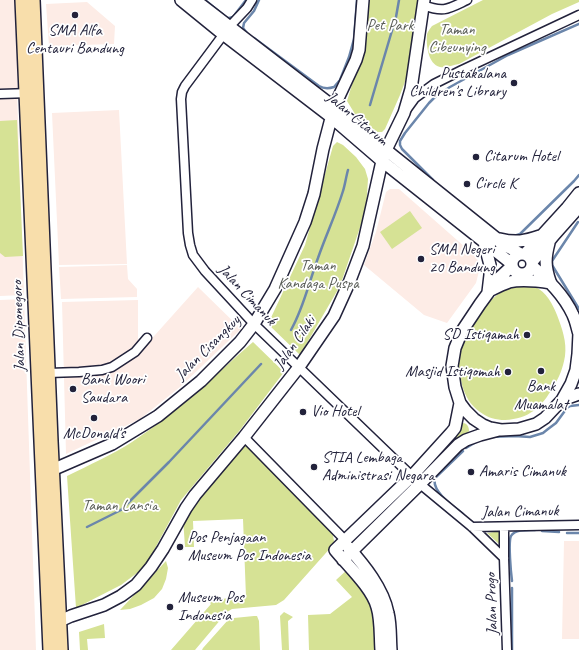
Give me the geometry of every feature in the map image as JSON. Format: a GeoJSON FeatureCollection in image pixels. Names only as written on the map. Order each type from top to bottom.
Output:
{"type":"FeatureCollection","features":[{"type":"Feature","properties":{"kind":"main road","name":"Jalan Diponegoro"},"geometry":{"type":"LineString","coordinates":[[22,0],[31,93],[48,373],[61,650]]}},
{"type":"Feature","properties":{"kind":"main road","name":"Jalan Diponegoro"},"geometry":{"type":"LineString","coordinates":[[33,0],[31,93],[50,650]]}},
{"type":"Feature","properties":{"kind":"street","name":"Jalan Citarum"},"geometry":{"type":"LineString","coordinates":[[181,0],[226,31],[332,112],[512,265]]}},
{"type":"Feature","properties":{"kind":"street","name":"Jalan Citarum"},"geometry":{"type":"LineString","coordinates":[[195,0],[226,31]]}},
{"type":"Feature","properties":{"kind":"street","name":"Jalan Cimanuk"},"geometry":{"type":"LineString","coordinates":[[252,0],[247,8],[226,31],[182,92],[181,99],[188,233],[193,255],[205,271],[254,324],[420,484],[472,527],[579,525]]}},
{"type":"Feature","properties":{"kind":"street","name":"Jalan Cisangkuy"},"geometry":{"type":"LineString","coordinates":[[52,470],[112,444],[158,416],[201,382],[240,342],[254,324],[275,290],[305,222],[314,194],[332,112],[356,60],[359,50],[364,0]]}},
{"type":"Feature","properties":{"kind":"street"},"geometry":{"type":"LineString","coordinates":[[423,3],[435,10],[445,10],[467,0]]}},
{"type":"Feature","properties":{"kind":"street","name":"Jalan Cilaki"},"geometry":{"type":"LineString","coordinates":[[60,621],[104,605],[121,596],[136,584],[151,567],[195,495],[244,437],[299,367],[334,316],[349,283],[363,246],[384,155],[404,114],[411,89],[423,3]]}},
{"type":"Feature","properties":{"kind":"street"},"geometry":{"type":"LineString","coordinates":[[404,114],[415,98],[434,84],[486,58],[579,16]]}},
{"type":"Feature","properties":{"kind":"street"},"geometry":{"type":"LineString","coordinates":[[0,94],[31,93]]}},
{"type":"Feature","properties":{"kind":"street","name":"Jalan Citarum"},"geometry":{"type":"LineString","coordinates":[[384,155],[506,246],[528,259],[559,292],[574,316],[579,333],[576,370],[571,384],[562,400]]}},
{"type":"Feature","properties":{"kind":"street"},"geometry":{"type":"LineString","coordinates":[[528,259],[518,254],[513,258],[512,265],[516,273],[523,275],[529,272],[528,259],[579,193]]}},
{"type":"Feature","properties":{"kind":"street"},"geometry":{"type":"LineString","coordinates":[[496,238],[509,242],[545,238],[554,235],[577,214]]}},
{"type":"Feature","properties":{"kind":"street"},"geometry":{"type":"LineString","coordinates":[[545,238],[545,262],[551,284]]}},
{"type":"Feature","properties":{"kind":"street"},"geometry":{"type":"LineString","coordinates":[[484,242],[490,265],[489,292]]}},
{"type":"Feature","properties":{"kind":"street"},"geometry":{"type":"LineString","coordinates":[[501,430],[483,425],[466,411],[460,403],[455,387],[452,366],[455,348],[462,330],[499,278],[512,265]]}},
{"type":"Feature","properties":{"kind":"street"},"geometry":{"type":"LineString","coordinates":[[489,292],[509,282],[542,282],[551,284]]}},
{"type":"Feature","properties":{"kind":"street"},"geometry":{"type":"LineString","coordinates":[[48,373],[102,370],[112,367],[135,352],[147,338]]}},
{"type":"Feature","properties":{"kind":"street"},"geometry":{"type":"LineString","coordinates":[[343,560],[458,445],[466,440],[480,435],[501,430],[519,429],[536,424],[562,400],[579,394]]}},
{"type":"Feature","properties":{"kind":"street"},"geometry":{"type":"LineString","coordinates":[[381,650],[378,608],[374,599],[370,591],[335,550],[412,476],[455,428],[460,403]]}},
{"type":"Feature","properties":{"kind":"street"},"geometry":{"type":"LineString","coordinates":[[455,428],[460,428],[464,431],[466,440]]}},
{"type":"Feature","properties":{"kind":"street"},"geometry":{"type":"LineString","coordinates":[[244,437],[344,541],[373,578],[381,592],[388,613],[391,650]]}},
{"type":"Feature","properties":{"kind":"street","name":"Jalan Progo"},"geometry":{"type":"LineString","coordinates":[[472,527],[504,558]]}},
{"type":"Feature","properties":{"kind":"street","name":"Jalan Progo"},"geometry":{"type":"LineString","coordinates":[[504,527],[508,650]]}},
{"type":"Feature","properties":{"kind":"shaded area"},"geometry":{"type":"Polygon","coordinates":[[[0,0],[15,0],[18,89],[0,90],[0,0]]]}},
{"type":"Feature","properties":{"kind":"shaded area","name":"SMA Alfa Centauri Bandung"},"geometry":{"type":"Polygon","coordinates":[[[87,2],[115,26],[114,44],[49,46],[46,4],[87,2]]]}},
{"type":"Feature","properties":{"kind":"shaded area"},"geometry":{"type":"Polygon","coordinates":[[[17,94],[24,295],[0,296],[0,95],[17,94]]]}},
{"type":"Feature","properties":{"kind":"shaded area"},"geometry":{"type":"Polygon","coordinates":[[[119,110],[127,264],[59,265],[52,113],[119,110]]]}},
{"type":"Feature","properties":{"kind":"shaded area","name":"SMA Negeri 20 Bandung"},"geometry":{"type":"Polygon","coordinates":[[[390,189],[399,189],[474,255],[479,262],[479,271],[476,283],[447,323],[424,315],[364,265],[376,232],[386,192],[390,189]]]}},
{"type":"Feature","properties":{"kind":"shaded area"},"geometry":{"type":"Polygon","coordinates":[[[127,265],[128,279],[137,289],[137,297],[61,299],[59,267],[127,265]]]}},
{"type":"Feature","properties":{"kind":"shaded area"},"geometry":{"type":"Polygon","coordinates":[[[198,287],[241,329],[180,387],[140,419],[66,454],[62,302],[138,300],[138,354],[198,287]]]}},
{"type":"Feature","properties":{"kind":"shaded area"},"geometry":{"type":"Polygon","coordinates":[[[24,299],[36,650],[0,650],[0,300],[24,299]]]}},
{"type":"Feature","properties":{"kind":"shaded area"},"geometry":{"type":"Polygon","coordinates":[[[564,541],[579,541],[579,639],[562,639],[564,541]]]}},
{"type":"Feature","properties":{"kind":"green space","name":"Pet Park"},"geometry":{"type":"Polygon","coordinates":[[[367,0],[421,0],[409,71],[385,129],[382,132],[377,132],[355,114],[347,101],[362,52],[367,0]]]}},
{"type":"Feature","properties":{"kind":"green space","name":"Taman Cibeunying"},"geometry":{"type":"Polygon","coordinates":[[[483,0],[579,0],[579,2],[552,14],[459,64],[445,67],[436,65],[430,58],[429,54],[427,43],[428,31],[432,26],[483,0]]]}},
{"type":"Feature","properties":{"kind":"green space"},"geometry":{"type":"Polygon","coordinates":[[[17,120],[23,256],[5,257],[0,253],[0,121],[17,120]]]}},
{"type":"Feature","properties":{"kind":"green space","name":"Taman Kandaga Puspa"},"geometry":{"type":"Polygon","coordinates":[[[337,142],[343,145],[356,157],[365,169],[368,179],[366,210],[340,286],[300,355],[268,324],[305,245],[333,146],[337,142]]]}},
{"type":"Feature","properties":{"kind":"green space"},"geometry":{"type":"Polygon","coordinates":[[[410,211],[422,228],[392,249],[380,232],[410,211]]]}},
{"type":"Feature","properties":{"kind":"green space"},"geometry":{"type":"Polygon","coordinates":[[[520,285],[530,285],[535,287],[543,292],[549,299],[555,311],[565,340],[565,356],[562,369],[557,380],[549,394],[534,411],[514,419],[495,419],[480,412],[469,400],[462,385],[459,369],[459,358],[468,332],[483,308],[503,290],[520,285]]]}},
{"type":"Feature","properties":{"kind":"green space","name":"Taman Lansia"},"geometry":{"type":"Polygon","coordinates":[[[253,342],[284,372],[240,430],[181,500],[145,567],[121,585],[76,608],[67,476],[100,460],[148,431],[194,394],[253,342]]]}},
{"type":"Feature","properties":{"kind":"green space"},"geometry":{"type":"Polygon","coordinates":[[[463,423],[468,426],[469,431],[434,467],[429,465],[429,460],[463,423]]]}},
{"type":"Feature","properties":{"kind":"green space"},"geometry":{"type":"Polygon","coordinates":[[[246,444],[332,530],[334,541],[333,545],[284,600],[276,605],[232,609],[227,612],[195,650],[171,650],[211,604],[207,600],[246,597],[243,519],[193,521],[194,547],[185,547],[183,518],[218,472],[246,444]]]}},
{"type":"Feature","properties":{"kind":"green space"},"geometry":{"type":"Polygon","coordinates":[[[501,531],[499,544],[487,533],[501,531]]]}},
{"type":"Feature","properties":{"kind":"green space"},"geometry":{"type":"Polygon","coordinates":[[[166,561],[168,568],[166,579],[162,589],[154,598],[130,609],[120,610],[166,561]]]}},
{"type":"Feature","properties":{"kind":"green space"},"geometry":{"type":"Polygon","coordinates":[[[348,569],[372,595],[379,650],[309,650],[308,615],[330,614],[352,597],[336,580],[348,569]]]}},
{"type":"Feature","properties":{"kind":"green space"},"geometry":{"type":"Polygon","coordinates":[[[284,612],[293,617],[288,621],[289,650],[282,650],[280,616],[284,612]]]}},
{"type":"Feature","properties":{"kind":"green space"},"geometry":{"type":"Polygon","coordinates":[[[257,616],[259,621],[260,650],[202,650],[228,620],[257,616]]]}},
{"type":"Feature","properties":{"kind":"green space"},"geometry":{"type":"Polygon","coordinates":[[[104,624],[105,638],[87,639],[88,650],[80,650],[79,632],[104,624]]]}},
{"type":"Feature","properties":{"kind":"waterway"},"geometry":{"type":"LineString","coordinates":[[205,0],[227,18],[233,17],[246,0]]}},
{"type":"Feature","properties":{"kind":"waterway"},"geometry":{"type":"LineString","coordinates":[[247,33],[243,28],[244,23],[254,11],[259,0]]}},
{"type":"Feature","properties":{"kind":"waterway"},"geometry":{"type":"LineString","coordinates":[[254,38],[319,86],[323,88],[334,87],[340,80],[354,39],[357,0]]}},
{"type":"Feature","properties":{"kind":"waterway"},"geometry":{"type":"LineString","coordinates":[[370,105],[396,17],[399,0]]}},
{"type":"Feature","properties":{"kind":"waterway"},"geometry":{"type":"LineString","coordinates":[[433,180],[402,149],[400,145],[400,141],[405,133],[429,103],[450,87],[508,55],[579,24]]}},
{"type":"Feature","properties":{"kind":"waterway"},"geometry":{"type":"LineString","coordinates":[[291,330],[303,303],[344,189],[348,170]]}},
{"type":"Feature","properties":{"kind":"waterway"},"geometry":{"type":"LineString","coordinates":[[514,236],[520,234],[579,175]]}},
{"type":"Feature","properties":{"kind":"waterway"},"geometry":{"type":"LineString","coordinates":[[578,222],[552,261],[552,265],[579,309]]}},
{"type":"Feature","properties":{"kind":"waterway"},"geometry":{"type":"LineString","coordinates":[[87,527],[121,510],[169,462],[261,364]]}},
{"type":"Feature","properties":{"kind":"waterway"},"geometry":{"type":"LineString","coordinates":[[490,437],[530,437],[543,433],[556,423],[567,408],[570,406],[579,405]]}},
{"type":"Feature","properties":{"kind":"waterway"},"geometry":{"type":"LineString","coordinates":[[466,448],[476,442]]}},
{"type":"Feature","properties":{"kind":"waterway"},"geometry":{"type":"LineString","coordinates":[[463,451],[435,478],[435,483],[439,493],[463,514]]}},
{"type":"Feature","properties":{"kind":"waterway"},"geometry":{"type":"LineString","coordinates":[[512,581],[510,565],[511,536],[515,532],[535,530]]}},
{"type":"Feature","properties":{"kind":"waterway"},"geometry":{"type":"LineString","coordinates":[[542,531],[559,532]]}},
{"type":"Feature","properties":{"kind":"waterway"},"geometry":{"type":"LineString","coordinates":[[567,533],[579,533]]}},
{"type":"Feature","properties":{"kind":"waterway"},"geometry":{"type":"LineString","coordinates":[[512,588],[512,650]]}},
{"type":"Feature","properties":{"kind":"place","name":"SMA Alfa Centauri Bandung"},"geometry":{"type":"Point","coordinates":[75,15]}},
{"type":"Feature","properties":{"kind":"place","name":"Pustakalana Children's Library"},"geometry":{"type":"Point","coordinates":[514,83]}},
{"type":"Feature","properties":{"kind":"place","name":"Citarum Hotel"},"geometry":{"type":"Point","coordinates":[476,157]}},
{"type":"Feature","properties":{"kind":"place","name":"Circle K"},"geometry":{"type":"Point","coordinates":[467,184]}},
{"type":"Feature","properties":{"kind":"place","name":"SMA Negeri 20 Bandung"},"geometry":{"type":"Point","coordinates":[421,259]}},
{"type":"Feature","properties":{"kind":"place","name":"SD Istiqamah"},"geometry":{"type":"Point","coordinates":[527,335]}},
{"type":"Feature","properties":{"kind":"place","name":"Bank Muamalat"},"geometry":{"type":"Point","coordinates":[541,371]}},
{"type":"Feature","properties":{"kind":"place","name":"Masjid Istiqomah"},"geometry":{"type":"Point","coordinates":[508,372]}},
{"type":"Feature","properties":{"kind":"place","name":"Bank Woori Saudara"},"geometry":{"type":"Point","coordinates":[73,389]}},
{"type":"Feature","properties":{"kind":"place","name":"Vio Hotel"},"geometry":{"type":"Point","coordinates":[303,412]}},
{"type":"Feature","properties":{"kind":"place","name":"McDonald's"},"geometry":{"type":"Point","coordinates":[94,418]}},
{"type":"Feature","properties":{"kind":"place","name":"STIA Lembaga Administrasi Negara"},"geometry":{"type":"Point","coordinates":[314,467]}},
{"type":"Feature","properties":{"kind":"place","name":"Amaris Cimanuk"},"geometry":{"type":"Point","coordinates":[471,472]}},
{"type":"Feature","properties":{"kind":"place","name":"Pos Penjagaan Museum Pos Indonesia"},"geometry":{"type":"Point","coordinates":[180,547]}},
{"type":"Feature","properties":{"kind":"place","name":"Museum Pos Indonesia"},"geometry":{"type":"Point","coordinates":[170,607]}}]}
